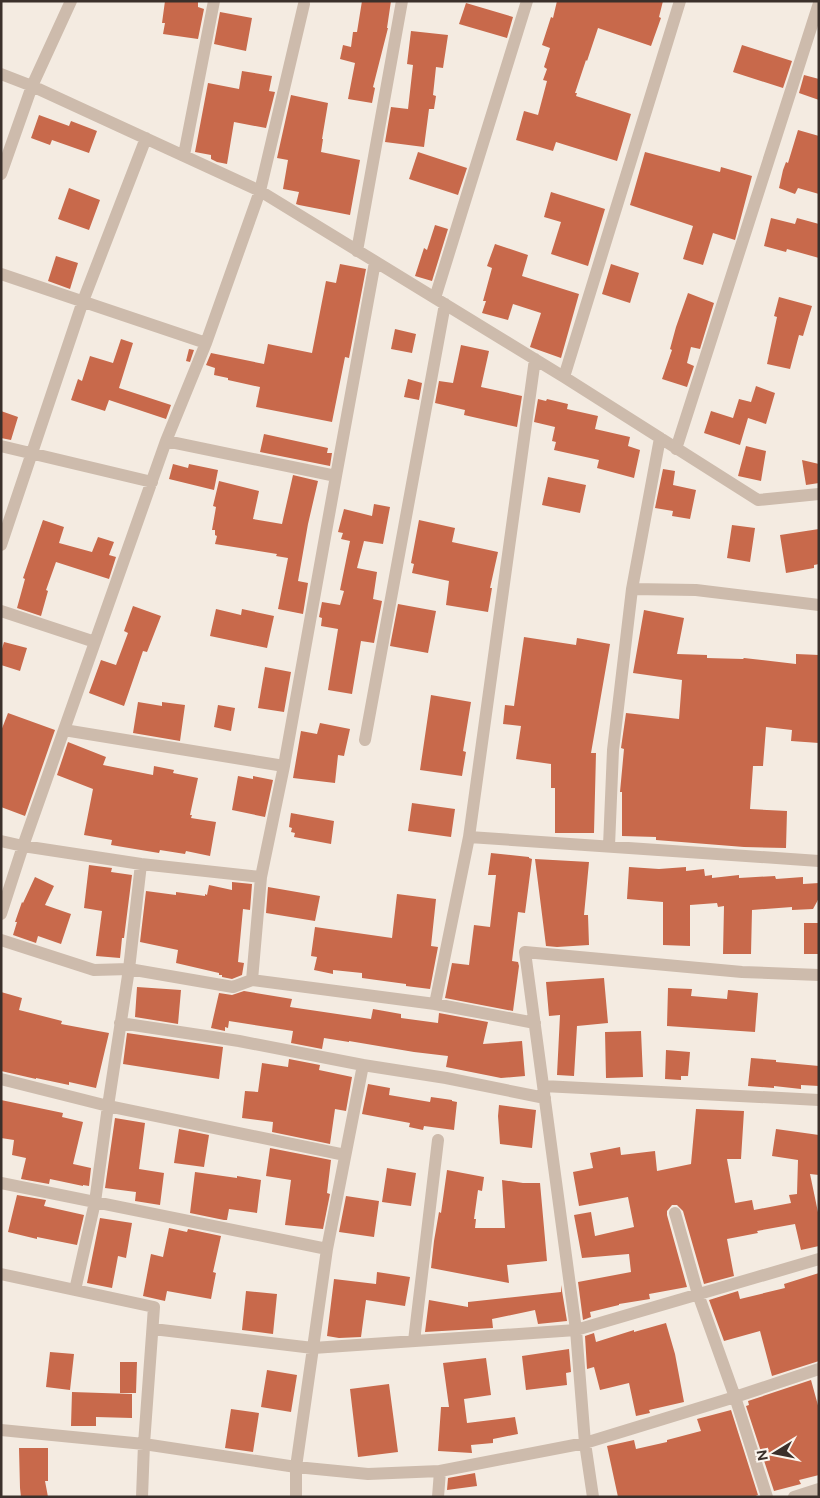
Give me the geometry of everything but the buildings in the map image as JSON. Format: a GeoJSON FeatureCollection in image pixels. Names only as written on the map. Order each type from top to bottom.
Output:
{"type":"FeatureCollection","features":[{"type":"Feature","properties":{"kind":"street"},"geometry":{"type":"LineString","coordinates":[[1,174],[32,86],[71,1]]}},
{"type":"Feature","properties":{"kind":"street"},"geometry":{"type":"LineString","coordinates":[[184,155],[214,1]]}},
{"type":"Feature","properties":{"kind":"street"},"geometry":{"type":"LineString","coordinates":[[357,251],[402,1]]}},
{"type":"Feature","properties":{"kind":"street"},"geometry":{"type":"LineString","coordinates":[[365,740],[440,301],[527,1]]}},
{"type":"Feature","properties":{"kind":"street"},"geometry":{"type":"LineString","coordinates":[[564,377],[680,1]]}},
{"type":"Feature","properties":{"kind":"street"},"geometry":{"type":"LineString","coordinates":[[676,449],[819,3]]}},
{"type":"Feature","properties":{"kind":"street"},"geometry":{"type":"LineString","coordinates":[[1,914],[23,846],[166,441],[206,343],[260,191],[304,4]]}},
{"type":"Feature","properties":{"kind":"street"},"geometry":{"type":"LineString","coordinates":[[1,74],[32,86],[260,191],[535,359],[758,500],[819,494]]}},
{"type":"Feature","properties":{"kind":"street"},"geometry":{"type":"LineString","coordinates":[[1,545],[82,301],[146,138]]}},
{"type":"Feature","properties":{"kind":"street"},"geometry":{"type":"LineString","coordinates":[[252,980],[261,877],[284,766],[375,262]]}},
{"type":"Feature","properties":{"kind":"street"},"geometry":{"type":"LineString","coordinates":[[1,274],[206,343]]}},
{"type":"Feature","properties":{"kind":"street"},"geometry":{"type":"LineString","coordinates":[[435,1004],[469,837],[535,359]]}},
{"type":"Feature","properties":{"kind":"street"},"geometry":{"type":"LineString","coordinates":[[609,846],[613,750],[632,589],[660,438]]}},
{"type":"Feature","properties":{"kind":"street"},"geometry":{"type":"LineString","coordinates":[[166,441],[336,476]]}},
{"type":"Feature","properties":{"kind":"street"},"geometry":{"type":"LineString","coordinates":[[1,446],[152,482]]}},
{"type":"Feature","properties":{"kind":"street"},"geometry":{"type":"LineString","coordinates":[[632,589],[696,590],[819,605]]}},
{"type":"Feature","properties":{"kind":"street"},"geometry":{"type":"LineString","coordinates":[[1,611],[95,642]]}},
{"type":"Feature","properties":{"kind":"street"},"geometry":{"type":"LineString","coordinates":[[64,730],[284,766]]}},
{"type":"Feature","properties":{"kind":"street"},"geometry":{"type":"LineString","coordinates":[[469,837],[819,861]]}},
{"type":"Feature","properties":{"kind":"street"},"geometry":{"type":"LineString","coordinates":[[1,841],[141,864],[261,877]]}},
{"type":"Feature","properties":{"kind":"street"},"geometry":{"type":"LineString","coordinates":[[74,1290],[95,1202],[141,864]]}},
{"type":"Feature","properties":{"kind":"street"},"geometry":{"type":"LineString","coordinates":[[1,940],[94,970],[128,969],[233,987],[252,980],[435,1004],[535,1023]]}},
{"type":"Feature","properties":{"kind":"street"},"geometry":{"type":"LineString","coordinates":[[593,1497],[584,1443],[576,1330],[525,952],[742,972],[819,975]]}},
{"type":"Feature","properties":{"kind":"street"},"geometry":{"type":"LineString","coordinates":[[120,1024],[239,1041],[363,1065],[544,1092],[756,1095],[819,1100]]}},
{"type":"Feature","properties":{"kind":"street"},"geometry":{"type":"LineString","coordinates":[[296,1497],[296,1467],[327,1249],[363,1065]]}},
{"type":"Feature","properties":{"kind":"street"},"geometry":{"type":"LineString","coordinates":[[1,1079],[108,1106],[345,1155]]}},
{"type":"Feature","properties":{"kind":"street"},"geometry":{"type":"LineString","coordinates":[[414,1341],[438,1140]]}},
{"type":"Feature","properties":{"kind":"street"},"geometry":{"type":"LineString","coordinates":[[1,1183],[327,1249]]}},
{"type":"Feature","properties":{"kind":"street"},"geometry":{"type":"LineString","coordinates":[[675,1213],[698,1294],[735,1397],[767,1497]]}},
{"type":"Feature","properties":{"kind":"street"},"geometry":{"type":"LineString","coordinates":[[153,1329],[314,1348],[576,1330],[819,1259]]}},
{"type":"Feature","properties":{"kind":"street"},"geometry":{"type":"LineString","coordinates":[[1,1274],[154,1307],[142,1497]]}},
{"type":"Feature","properties":{"kind":"street"},"geometry":{"type":"LineString","coordinates":[[1,1430],[144,1444],[296,1467],[368,1474],[440,1471],[584,1443],[735,1397],[819,1368]]}},
{"type":"Feature","properties":{"kind":"street"},"geometry":{"type":"LineString","coordinates":[[438,1497],[440,1471]]}},
{"type":"Feature","properties":{"kind":"street"},"geometry":{"type":"LineString","coordinates":[[794,1497],[819,1489]]}}]}
